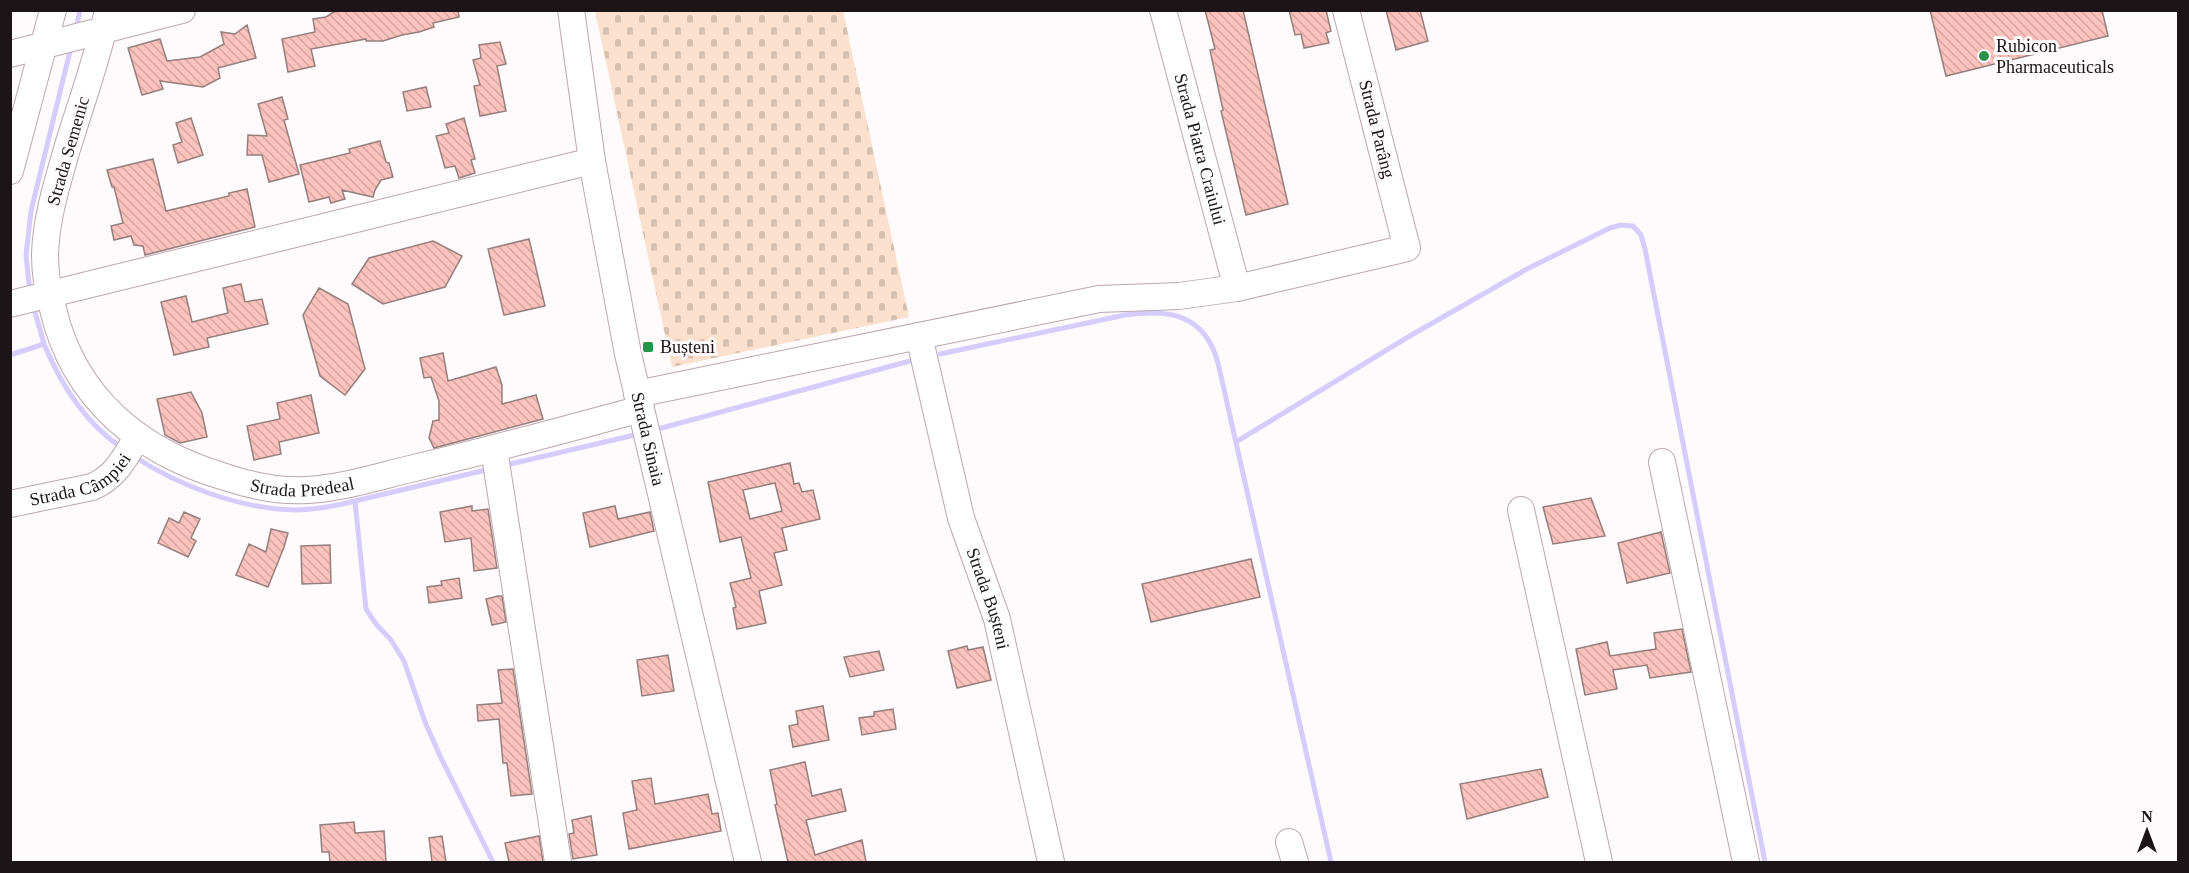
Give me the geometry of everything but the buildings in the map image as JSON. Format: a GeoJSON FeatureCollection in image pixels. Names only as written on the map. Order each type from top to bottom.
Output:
{"type":"FeatureCollection","features":[{"type":"Feature","properties":{"kind":"street"},"geometry":{"type":"LineString","coordinates":[[53,10],[80,32]]}},
{"type":"Feature","properties":{"kind":"street"},"geometry":{"type":"LineString","coordinates":[[10,54],[80,32],[182,10]]}},
{"type":"Feature","properties":{"kind":"street","name":"Strada Sinaia"},"geometry":{"type":"LineString","coordinates":[[571,10],[592,161],[643,418],[748,862]]}},
{"type":"Feature","properties":{"kind":"street","name":"Strada Piatra Craiului"},"geometry":{"type":"LineString","coordinates":[[1163,10],[1237,288]]}},
{"type":"Feature","properties":{"kind":"street","name":"Strada Parâng"},"geometry":{"type":"LineString","coordinates":[[1346,10],[1407,248]]}},
{"type":"Feature","properties":{"kind":"street"},"geometry":{"type":"LineString","coordinates":[[10,171],[80,32]]}},
{"type":"Feature","properties":{"kind":"street","name":"Strada Semenic"},"geometry":{"type":"LineString","coordinates":[[30,299],[45,255],[51,205],[80,32]]}},
{"type":"Feature","properties":{"kind":"street"},"geometry":{"type":"LineString","coordinates":[[30,299],[592,161]]}},
{"type":"Feature","properties":{"kind":"street","name":"Strada Predeal"},"geometry":{"type":"LineString","coordinates":[[30,299],[64,343],[84,381],[131,447],[167,455],[199,469],[257,486],[286,490],[316,490],[496,462],[918,336],[1099,299],[1179,296],[1237,288],[1407,248]]}},
{"type":"Feature","properties":{"kind":"street","name":"Strada Bușteni"},"geometry":{"type":"LineString","coordinates":[[918,336],[961,518],[997,619],[1051,862]]}},
{"type":"Feature","properties":{"kind":"street","name":"Strada Câmpiei"},"geometry":{"type":"LineString","coordinates":[[10,504],[92,487],[107,479],[131,447]]}},
{"type":"Feature","properties":{"kind":"street"},"geometry":{"type":"LineString","coordinates":[[496,462],[558,862]]}},
{"type":"Feature","properties":{"kind":"street"},"geometry":{"type":"LineString","coordinates":[[1662,462],[1746,862]]}},
{"type":"Feature","properties":{"kind":"street"},"geometry":{"type":"LineString","coordinates":[[1521,510],[1599,862]]}},
{"type":"Feature","properties":{"kind":"green space"},"geometry":{"type":"Polygon","coordinates":[[[595,11],[843,11],[909,317],[672,367],[595,11]]]}},
{"type":"Feature","properties":{"kind":"waterway"},"geometry":{"type":"LineString","coordinates":[[76,29],[80,10]]}},
{"type":"Feature","properties":{"kind":"waterway"},"geometry":{"type":"LineString","coordinates":[[30,293],[26,255],[31,211],[71,47]]}},
{"type":"Feature","properties":{"kind":"waterway"},"geometry":{"type":"LineString","coordinates":[[1236,442],[1408,337],[1527,269],[1610,228],[1621,225],[1633,226],[1641,235],[1645,249],[1765,862]]}},
{"type":"Feature","properties":{"kind":"waterway"},"geometry":{"type":"LineString","coordinates":[[33,305],[44,344]]}},
{"type":"Feature","properties":{"kind":"waterway"},"geometry":{"type":"LineString","coordinates":[[940,354],[1141,313],[1183,318],[1204,334],[1218,363],[1331,862]]}},
{"type":"Feature","properties":{"kind":"waterway"},"geometry":{"type":"LineString","coordinates":[[10,355],[44,344],[58,374],[76,402],[97,427],[122,448]]}},
{"type":"Feature","properties":{"kind":"waterway"},"geometry":{"type":"LineString","coordinates":[[654,430],[910,361]]}},
{"type":"Feature","properties":{"kind":"waterway"},"geometry":{"type":"LineString","coordinates":[[502,466],[639,434]]}},
{"type":"Feature","properties":{"kind":"waterway"},"geometry":{"type":"LineString","coordinates":[[135,457],[152,468],[191,486],[253,505],[274,509],[303,510],[355,501],[366,609],[391,640],[404,661],[425,722],[440,756],[493,862]]}},
{"type":"Feature","properties":{"kind":"waterway"},"geometry":{"type":"LineString","coordinates":[[355,501],[490,469]]}},
{"type":"Feature","properties":{"kind":"place","name":"Rubicon Pharmaceuticals"},"geometry":{"type":"Point","coordinates":[1984,56]}},
{"type":"Feature","properties":{"kind":"place","name":"Bușteni"},"geometry":{"type":"Point","coordinates":[648,347]}}]}
